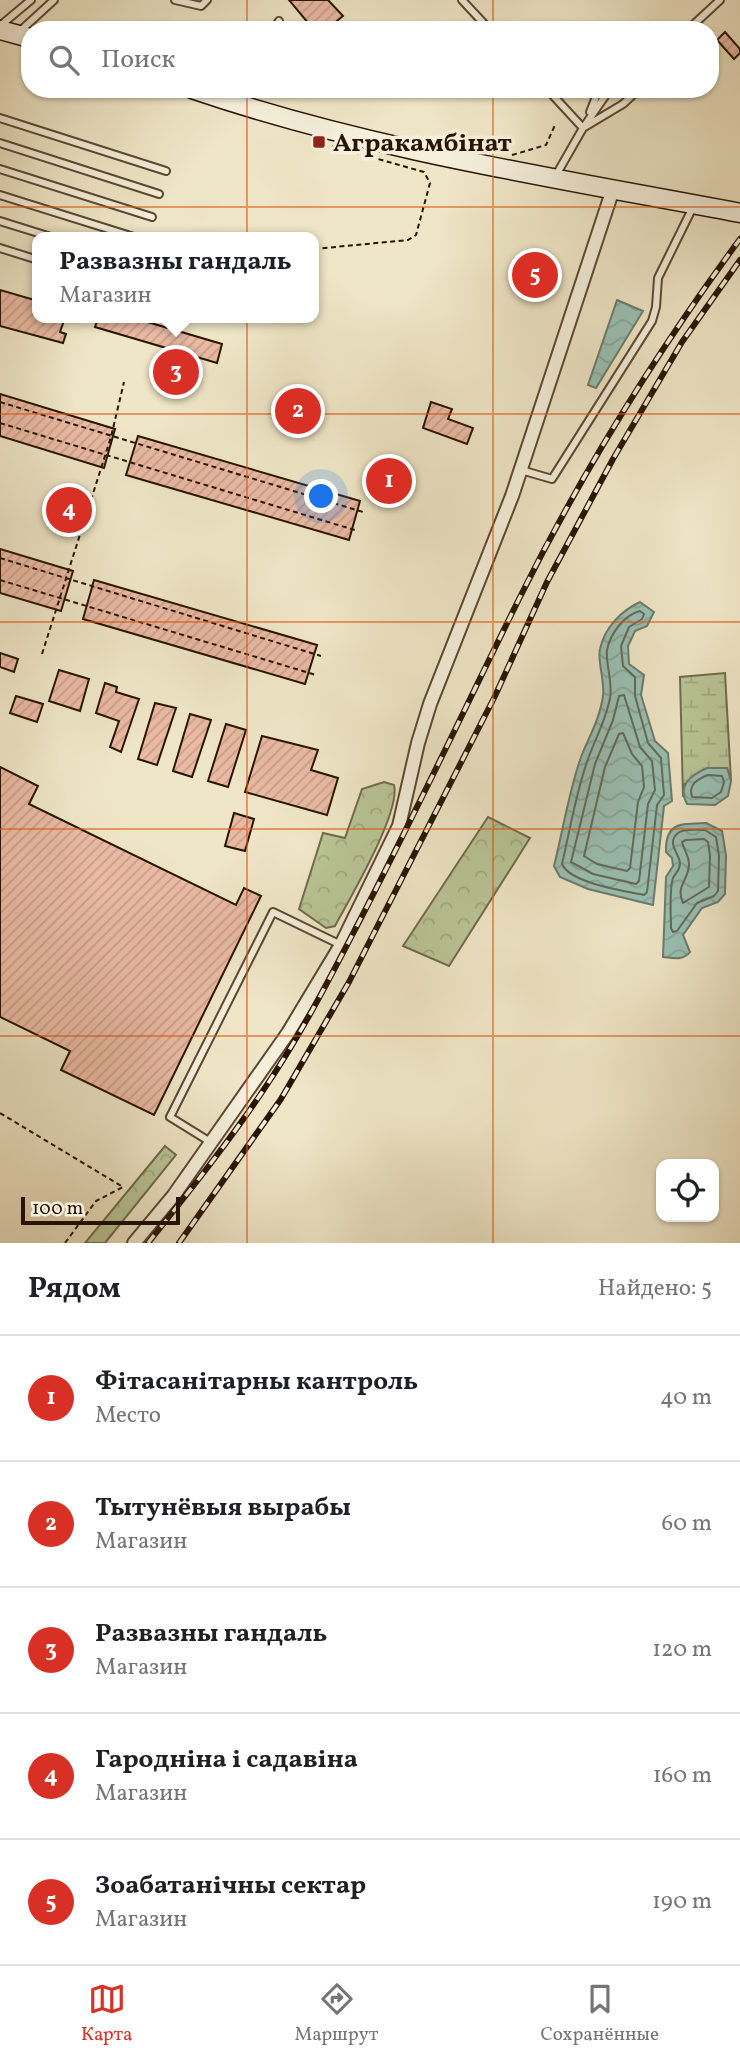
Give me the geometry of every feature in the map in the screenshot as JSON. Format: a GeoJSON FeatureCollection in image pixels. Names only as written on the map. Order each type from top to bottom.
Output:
{"type":"FeatureCollection","features":[{"type":"Feature","properties":{"kind":"street"},"geometry":{"type":"LineString","coordinates":[[238,98],[317,129],[554,179],[740,213]]}},
{"type":"Feature","properties":{"kind":"street"},"geometry":{"type":"LineString","coordinates":[[134,1243],[212,1143],[288,1032],[341,945],[399,826],[430,704],[521,470],[613,189]]}},
{"type":"Feature","properties":{"kind":"lane"},"geometry":{"type":"LineString","coordinates":[[11,32],[30,0]]}},
{"type":"Feature","properties":{"kind":"lane"},"geometry":{"type":"LineString","coordinates":[[26,21],[54,0]]}},
{"type":"Feature","properties":{"kind":"lane"},"geometry":{"type":"LineString","coordinates":[[175,0],[201,6],[207,0]]}},
{"type":"Feature","properties":{"kind":"lane"},"geometry":{"type":"LineString","coordinates":[[462,0],[482,21]]}},
{"type":"Feature","properties":{"kind":"lane"},"geometry":{"type":"LineString","coordinates":[[698,21],[720,0]]}},
{"type":"Feature","properties":{"kind":"lane"},"geometry":{"type":"LineString","coordinates":[[556,98],[584,126]]}},
{"type":"Feature","properties":{"kind":"lane"},"geometry":{"type":"LineString","coordinates":[[584,126],[595,98]]}},
{"type":"Feature","properties":{"kind":"lane"},"geometry":{"type":"LineString","coordinates":[[554,179],[584,126],[604,98]]}},
{"type":"Feature","properties":{"kind":"lane"},"geometry":{"type":"LineString","coordinates":[[584,126],[629,98]]}},
{"type":"Feature","properties":{"kind":"lane"},"geometry":{"type":"LineString","coordinates":[[0,118],[166,171]]}},
{"type":"Feature","properties":{"kind":"lane"},"geometry":{"type":"LineString","coordinates":[[0,143],[159,194]]}},
{"type":"Feature","properties":{"kind":"lane"},"geometry":{"type":"LineString","coordinates":[[0,169],[152,217]]}},
{"type":"Feature","properties":{"kind":"lane"},"geometry":{"type":"LineString","coordinates":[[0,195],[118,232]]}},
{"type":"Feature","properties":{"kind":"lane"},"geometry":{"type":"LineString","coordinates":[[521,470],[552,479],[652,321],[658,278],[694,204]]}},
{"type":"Feature","properties":{"kind":"lane"},"geometry":{"type":"LineString","coordinates":[[0,221],[35,232]]}},
{"type":"Feature","properties":{"kind":"lane"},"geometry":{"type":"LineString","coordinates":[[0,248],[32,258]]}},
{"type":"Feature","properties":{"kind":"lane"},"geometry":{"type":"LineString","coordinates":[[212,1143],[170,1117],[273,912],[341,945]]}},
{"type":"Feature","properties":{"kind":"path"},"geometry":{"type":"LineString","coordinates":[[510,156],[546,145],[555,125]]}},
{"type":"Feature","properties":{"kind":"path"},"geometry":{"type":"LineString","coordinates":[[319,249],[408,240],[416,235],[430,183],[424,172],[332,146]]}},
{"type":"Feature","properties":{"kind":"path"},"geometry":{"type":"LineString","coordinates":[[41,654],[111,436],[124,382]]}},
{"type":"Feature","properties":{"kind":"path"},"geometry":{"type":"LineString","coordinates":[[0,402],[363,512]]}},
{"type":"Feature","properties":{"kind":"path"},"geometry":{"type":"LineString","coordinates":[[0,424],[358,531]]}},
{"type":"Feature","properties":{"kind":"path"},"geometry":{"type":"LineString","coordinates":[[0,558],[321,656]]}},
{"type":"Feature","properties":{"kind":"path"},"geometry":{"type":"LineString","coordinates":[[0,580],[316,675]]}},
{"type":"Feature","properties":{"kind":"path"},"geometry":{"type":"LineString","coordinates":[[0,1113],[122,1187],[96,1201],[65,1243]]}},
{"type":"Feature","properties":{"kind":"green space"},"geometry":{"type":"Polygon","coordinates":[[[725,673],[731,781],[727,768],[684,784],[683,797],[680,677],[725,673]]]}},
{"type":"Feature","properties":{"kind":"green space"},"geometry":{"type":"Polygon","coordinates":[[[384,782],[394,785],[390,814],[362,876],[335,926],[326,928],[299,909],[323,833],[345,838],[362,789],[384,782]]]}},
{"type":"Feature","properties":{"kind":"green space"},"geometry":{"type":"Polygon","coordinates":[[[488,817],[530,838],[449,966],[403,946],[488,817]]]}},
{"type":"Feature","properties":{"kind":"green space"},"geometry":{"type":"Polygon","coordinates":[[[165,1146],[176,1155],[105,1243],[85,1243],[165,1146]]]}},
{"type":"Feature","properties":{"kind":"water"},"geometry":{"type":"Polygon","coordinates":[[[617,300],[643,311],[596,388],[588,385],[617,300]]]}},
{"type":"Feature","properties":{"kind":"water"},"geometry":{"type":"Polygon","coordinates":[[[640,602],[654,612],[647,626],[635,631],[628,646],[629,664],[644,675],[641,695],[655,741],[668,753],[672,801],[664,806],[653,905],[588,889],[560,877],[554,866],[577,770],[602,704],[599,654],[602,641],[615,621],[626,610],[640,602]]]}},
{"type":"Feature","properties":{"kind":"water"},"geometry":{"type":"Polygon","coordinates":[[[707,768],[727,768],[731,781],[728,796],[715,805],[687,804],[684,791],[687,782],[707,768]]]}},
{"type":"Feature","properties":{"kind":"water"},"geometry":{"type":"Polygon","coordinates":[[[706,823],[722,831],[726,855],[725,894],[718,902],[702,908],[683,935],[690,952],[684,957],[663,957],[666,877],[673,866],[672,858],[666,852],[668,835],[682,825],[706,823]]]}},
{"type":"Feature","properties":{"kind":"building"},"geometry":{"type":"Polygon","coordinates":[[[289,0],[328,0],[343,16],[337,21],[306,21],[289,0]]]}},
{"type":"Feature","properties":{"kind":"building"},"geometry":{"type":"Polygon","coordinates":[[[725,32],[740,49],[734,59],[719,42],[719,38],[725,32]]]}},
{"type":"Feature","properties":{"kind":"building"},"geometry":{"type":"Polygon","coordinates":[[[0,290],[32,299],[32,323],[63,323],[60,332],[66,334],[63,343],[0,326],[0,290]]]}},
{"type":"Feature","properties":{"kind":"building"},"geometry":{"type":"Polygon","coordinates":[[[96,323],[151,323],[222,344],[217,363],[95,327],[96,323]]]}},
{"type":"Feature","properties":{"kind":"building"},"geometry":{"type":"Polygon","coordinates":[[[0,394],[115,429],[104,468],[0,436],[0,394]]]}},
{"type":"Feature","properties":{"kind":"building"},"geometry":{"type":"Polygon","coordinates":[[[431,402],[452,409],[448,419],[473,428],[467,444],[423,428],[431,402]]]}},
{"type":"Feature","properties":{"kind":"building"},"geometry":{"type":"Polygon","coordinates":[[[138,436],[360,501],[349,540],[126,475],[138,436]]]}},
{"type":"Feature","properties":{"kind":"building"},"geometry":{"type":"Polygon","coordinates":[[[385,460],[405,465],[394,503],[373,497],[385,460]]]}},
{"type":"Feature","properties":{"kind":"building"},"geometry":{"type":"Polygon","coordinates":[[[0,549],[73,571],[61,611],[0,593],[0,549]]]}},
{"type":"Feature","properties":{"kind":"building"},"geometry":{"type":"Polygon","coordinates":[[[94,580],[317,645],[305,684],[83,619],[94,580]]]}},
{"type":"Feature","properties":{"kind":"building"},"geometry":{"type":"Polygon","coordinates":[[[0,653],[18,659],[14,672],[0,667],[0,653]]]}},
{"type":"Feature","properties":{"kind":"building"},"geometry":{"type":"Polygon","coordinates":[[[59,670],[89,679],[80,711],[49,701],[59,670]]]}},
{"type":"Feature","properties":{"kind":"building"},"geometry":{"type":"Polygon","coordinates":[[[105,683],[117,687],[116,692],[139,699],[121,752],[110,747],[119,721],[96,713],[105,683]]]}},
{"type":"Feature","properties":{"kind":"building"},"geometry":{"type":"Polygon","coordinates":[[[16,696],[43,704],[37,722],[10,713],[16,696]]]}},
{"type":"Feature","properties":{"kind":"building"},"geometry":{"type":"Polygon","coordinates":[[[155,703],[176,708],[157,765],[138,759],[155,703]]]}},
{"type":"Feature","properties":{"kind":"building"},"geometry":{"type":"Polygon","coordinates":[[[190,714],[211,720],[192,777],[173,771],[190,714]]]}},
{"type":"Feature","properties":{"kind":"building"},"geometry":{"type":"Polygon","coordinates":[[[226,724],[246,730],[228,787],[208,781],[226,724]]]}},
{"type":"Feature","properties":{"kind":"building"},"geometry":{"type":"Polygon","coordinates":[[[262,736],[318,750],[311,770],[338,778],[327,815],[245,792],[262,736]]]}},
{"type":"Feature","properties":{"kind":"building"},"geometry":{"type":"Polygon","coordinates":[[[0,767],[38,786],[29,804],[236,905],[244,888],[261,896],[154,1115],[61,1070],[70,1051],[0,1017],[0,767]]]}},
{"type":"Feature","properties":{"kind":"building"},"geometry":{"type":"Polygon","coordinates":[[[234,813],[254,819],[245,851],[225,846],[234,813]]]}},
{"type":"Feature","properties":{"kind":"railway"},"geometry":{"type":"LineString","coordinates":[[148,1243],[244,1118],[297,1037],[380,880],[568,505],[679,325],[740,239]]}},
{"type":"Feature","properties":{"kind":"railway"},"geometry":{"type":"LineString","coordinates":[[179,1243],[281,1099],[349,982],[495,696],[547,582],[613,459],[682,342],[740,260]]}},
{"type":"Feature","properties":{"kind":"place","name":"Агракамбінат"},"geometry":{"type":"Point","coordinates":[319,142]}},
{"type":"Feature","properties":{"kind":"place","name":"Зоабатанічны сектар"},"geometry":{"type":"Point","coordinates":[535,275]}},
{"type":"Feature","properties":{"kind":"place","name":"Развазны гандаль"},"geometry":{"type":"Point","coordinates":[176,372]}},
{"type":"Feature","properties":{"kind":"place","name":"Тытунёвыя вырабы"},"geometry":{"type":"Point","coordinates":[298,411]}},
{"type":"Feature","properties":{"kind":"place","name":"Фітасанітарны кантроль"},"geometry":{"type":"Point","coordinates":[389,481]}},
{"type":"Feature","properties":{"kind":"place","name":"Гародніна і садавіна"},"geometry":{"type":"Point","coordinates":[69,510]}}]}
